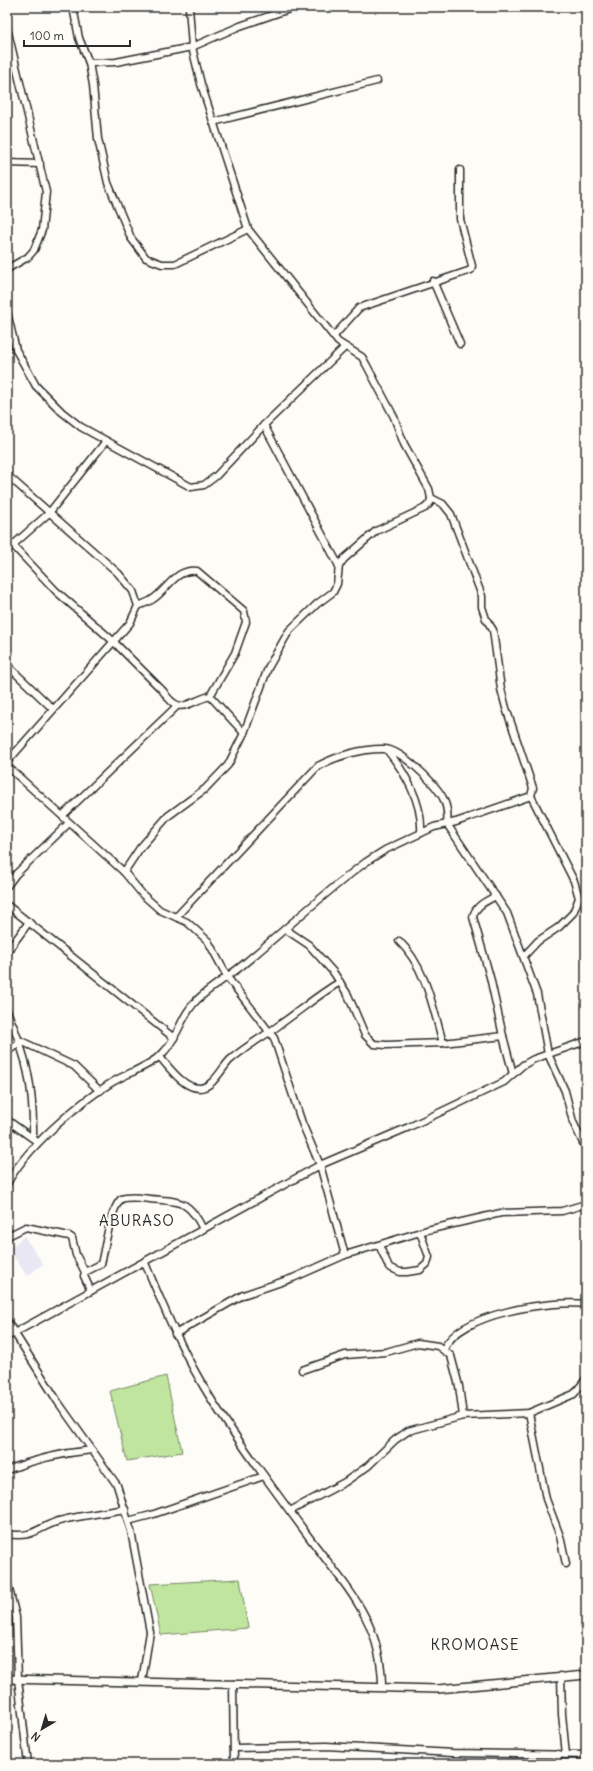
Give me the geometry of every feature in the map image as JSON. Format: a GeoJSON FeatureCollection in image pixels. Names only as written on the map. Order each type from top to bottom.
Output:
{"type":"FeatureCollection","features":[{"type":"Feature","properties":{"kind":"street"},"geometry":{"type":"LineString","coordinates":[[73,7],[79,38],[88,63],[93,85],[98,139],[108,183],[131,238],[146,258],[162,264],[175,264],[248,229]]}},
{"type":"Feature","properties":{"kind":"street"},"geometry":{"type":"LineString","coordinates":[[124,872],[140,848],[168,816],[205,789],[228,765],[244,733],[268,668],[280,645],[289,631],[317,604],[333,592],[337,584],[339,566],[344,559],[366,538],[376,531],[426,508],[430,503],[431,498],[425,482],[404,444],[394,417],[362,357],[345,347],[334,336],[248,229],[201,84],[192,47],[189,7]]}},
{"type":"Feature","properties":{"kind":"street"},"geometry":{"type":"LineString","coordinates":[[88,63],[116,62],[192,47],[240,26],[295,7]]}},
{"type":"Feature","properties":{"kind":"street"},"geometry":{"type":"LineString","coordinates":[[7,28],[46,192],[42,230],[34,250],[28,257],[7,269]]}},
{"type":"Feature","properties":{"kind":"street"},"geometry":{"type":"LineString","coordinates":[[213,122],[378,81]]}},
{"type":"Feature","properties":{"kind":"street"},"geometry":{"type":"LineString","coordinates":[[7,163],[40,164]]}},
{"type":"Feature","properties":{"kind":"street"},"geometry":{"type":"LineString","coordinates":[[334,336],[359,308],[471,270],[472,268],[460,219],[460,170]]}},
{"type":"Feature","properties":{"kind":"street"},"geometry":{"type":"LineString","coordinates":[[433,282],[460,344]]}},
{"type":"Feature","properties":{"kind":"street"},"geometry":{"type":"LineString","coordinates":[[7,312],[16,350],[36,386],[81,427],[191,487],[204,485],[216,476],[264,425],[345,347]]}},
{"type":"Feature","properties":{"kind":"street"},"geometry":{"type":"LineString","coordinates":[[264,425],[339,566]]}},
{"type":"Feature","properties":{"kind":"street"},"geometry":{"type":"LineString","coordinates":[[13,545],[48,513],[106,441]]}},
{"type":"Feature","properties":{"kind":"street"},"geometry":{"type":"LineString","coordinates":[[7,475],[118,574],[132,591],[138,606]]}},
{"type":"Feature","properties":{"kind":"street"},"geometry":{"type":"LineString","coordinates":[[7,1184],[36,1141],[84,1101],[159,1056],[174,1038],[188,1009],[198,999],[228,978],[366,862],[421,833],[530,796],[534,788],[506,708],[501,689],[493,630],[486,619],[482,607],[482,596],[451,514],[443,504],[431,498]]}},
{"type":"Feature","properties":{"kind":"street"},"geometry":{"type":"LineString","coordinates":[[7,539],[56,591],[113,641],[163,692],[168,700],[177,706],[185,707],[210,696],[237,647],[246,622],[244,611],[197,571],[189,570],[181,573],[153,599],[138,606],[130,623],[113,641],[52,709],[7,762]]}},
{"type":"Feature","properties":{"kind":"street"},"geometry":{"type":"LineString","coordinates":[[7,665],[52,709]]}},
{"type":"Feature","properties":{"kind":"street"},"geometry":{"type":"LineString","coordinates":[[210,696],[244,733]]}},
{"type":"Feature","properties":{"kind":"street"},"geometry":{"type":"LineString","coordinates":[[63,815],[177,706]]}},
{"type":"Feature","properties":{"kind":"street"},"geometry":{"type":"LineString","coordinates":[[176,917],[318,766],[333,758],[345,755],[387,750],[395,751],[436,786],[444,800],[448,814],[447,824],[507,912],[537,994],[548,1054],[565,1090],[573,1122],[586,1148]]}},
{"type":"Feature","properties":{"kind":"street"},"geometry":{"type":"LineString","coordinates":[[387,750],[403,770],[410,785],[422,823],[421,833]]}},
{"type":"Feature","properties":{"kind":"street"},"geometry":{"type":"LineString","coordinates":[[7,766],[63,815],[124,872],[143,895],[160,910],[188,922],[208,942],[228,978],[274,1038],[302,1124],[320,1165],[345,1255]]}},
{"type":"Feature","properties":{"kind":"street"},"geometry":{"type":"LineString","coordinates":[[524,956],[538,941],[559,927],[573,914],[580,898],[574,881],[530,796]]}},
{"type":"Feature","properties":{"kind":"street"},"geometry":{"type":"LineString","coordinates":[[7,886],[16,874],[69,822]]}},
{"type":"Feature","properties":{"kind":"street"},"geometry":{"type":"LineString","coordinates":[[496,896],[479,906],[472,917],[490,977],[513,1074]]}},
{"type":"Feature","properties":{"kind":"street"},"geometry":{"type":"LineString","coordinates":[[7,904],[174,1038]]}},
{"type":"Feature","properties":{"kind":"street"},"geometry":{"type":"LineString","coordinates":[[7,952],[29,922]]}},
{"type":"Feature","properties":{"kind":"street"},"geometry":{"type":"LineString","coordinates":[[285,930],[309,945],[340,982],[348,995],[365,1035],[374,1044],[443,1043],[503,1036]]}},
{"type":"Feature","properties":{"kind":"street"},"geometry":{"type":"LineString","coordinates":[[399,941],[410,951],[423,976],[443,1043]]}},
{"type":"Feature","properties":{"kind":"street"},"geometry":{"type":"LineString","coordinates":[[159,1056],[185,1082],[193,1087],[205,1087],[214,1080],[225,1065],[236,1055],[320,993],[340,982]]}},
{"type":"Feature","properties":{"kind":"street"},"geometry":{"type":"LineString","coordinates":[[7,1011],[20,1041],[29,1073],[36,1141]]}},
{"type":"Feature","properties":{"kind":"street"},"geometry":{"type":"LineString","coordinates":[[7,1052],[20,1041]]}},
{"type":"Feature","properties":{"kind":"street"},"geometry":{"type":"LineString","coordinates":[[20,1041],[74,1066],[100,1091]]}},
{"type":"Feature","properties":{"kind":"street"},"geometry":{"type":"LineString","coordinates":[[7,1337],[145,1263],[203,1229],[320,1165],[409,1127],[504,1082],[523,1065],[548,1054],[586,1041]]}},
{"type":"Feature","properties":{"kind":"street"},"geometry":{"type":"LineString","coordinates":[[7,1120],[36,1141]]}},
{"type":"Feature","properties":{"kind":"street"},"geometry":{"type":"LineString","coordinates":[[85,1272],[100,1264],[115,1206],[125,1198],[178,1202],[192,1211],[203,1229]]}},
{"type":"Feature","properties":{"kind":"street"},"geometry":{"type":"LineString","coordinates":[[175,1334],[243,1295],[292,1278],[345,1255],[420,1232],[501,1213],[562,1211],[586,1204]]}},
{"type":"Feature","properties":{"kind":"street"},"geometry":{"type":"LineString","coordinates":[[7,1235],[26,1227],[69,1236],[72,1238],[76,1255],[85,1272],[84,1276],[91,1291]]}},
{"type":"Feature","properties":{"kind":"street"},"geometry":{"type":"LineString","coordinates":[[379,1245],[390,1267],[400,1272],[420,1270],[427,1264],[429,1257],[420,1232]]}},
{"type":"Feature","properties":{"kind":"street"},"geometry":{"type":"LineString","coordinates":[[145,1263],[175,1334],[190,1363],[214,1403],[264,1476],[340,1577],[367,1618],[377,1644],[382,1666],[382,1687]]}},
{"type":"Feature","properties":{"kind":"street"},"geometry":{"type":"LineString","coordinates":[[444,1349],[451,1338],[481,1320],[500,1312],[531,1306],[563,1303],[586,1304]]}},
{"type":"Feature","properties":{"kind":"street"},"geometry":{"type":"LineString","coordinates":[[7,1321],[58,1402],[117,1485],[128,1521],[150,1632],[142,1681]]}},
{"type":"Feature","properties":{"kind":"street"},"geometry":{"type":"LineString","coordinates":[[302,1370],[345,1355],[386,1352],[418,1343],[430,1344],[444,1349],[451,1356],[463,1416]]}},
{"type":"Feature","properties":{"kind":"street"},"geometry":{"type":"LineString","coordinates":[[290,1511],[345,1482],[368,1466],[405,1433],[463,1416],[529,1412],[574,1394],[586,1379]]}},
{"type":"Feature","properties":{"kind":"street"},"geometry":{"type":"LineString","coordinates":[[529,1412],[546,1499],[560,1536],[566,1564]]}},
{"type":"Feature","properties":{"kind":"street"},"geometry":{"type":"LineString","coordinates":[[7,1470],[61,1453],[92,1450]]}},
{"type":"Feature","properties":{"kind":"street"},"geometry":{"type":"LineString","coordinates":[[128,1521],[151,1515],[264,1476]]}},
{"type":"Feature","properties":{"kind":"street"},"geometry":{"type":"LineString","coordinates":[[7,1534],[18,1536],[36,1533],[63,1520],[125,1509]]}},
{"type":"Feature","properties":{"kind":"street"},"geometry":{"type":"LineString","coordinates":[[7,1581],[16,1617],[18,1680],[28,1764]]}},
{"type":"Feature","properties":{"kind":"street"},"geometry":{"type":"LineString","coordinates":[[7,1679],[438,1689],[586,1674]]}},
{"type":"Feature","properties":{"kind":"street"},"geometry":{"type":"LineString","coordinates":[[561,1676],[562,1714],[566,1755]]}},
{"type":"Feature","properties":{"kind":"street"},"geometry":{"type":"LineString","coordinates":[[233,1684],[234,1764]]}},
{"type":"Feature","properties":{"kind":"street"},"geometry":{"type":"LineString","coordinates":[[234,1748],[326,1746],[453,1753],[558,1754],[586,1756]]}},
{"type":"Feature","properties":{"kind":"street"},"geometry":{"type":"LineString","coordinates":[[556,1764],[558,1754]]}},
{"type":"Feature","properties":{"kind":"shaded area"},"geometry":{"type":"Polygon","coordinates":[[[24,1236],[43,1264],[27,1276],[9,1249],[24,1236]]]}},
{"type":"Feature","properties":{"kind":"green space"},"geometry":{"type":"Polygon","coordinates":[[[166,1376],[182,1452],[127,1461],[110,1391],[166,1376]]]}},
{"type":"Feature","properties":{"kind":"green space"},"geometry":{"type":"Polygon","coordinates":[[[240,1579],[248,1628],[161,1635],[150,1584],[240,1579]]]}},
{"type":"Feature","properties":{"kind":"district","name":"ABURASO"},"geometry":{"type":"Point","coordinates":[137,1221]}},
{"type":"Feature","properties":{"kind":"district","name":"KROMOASE"},"geometry":{"type":"Point","coordinates":[475,1645]}}]}
